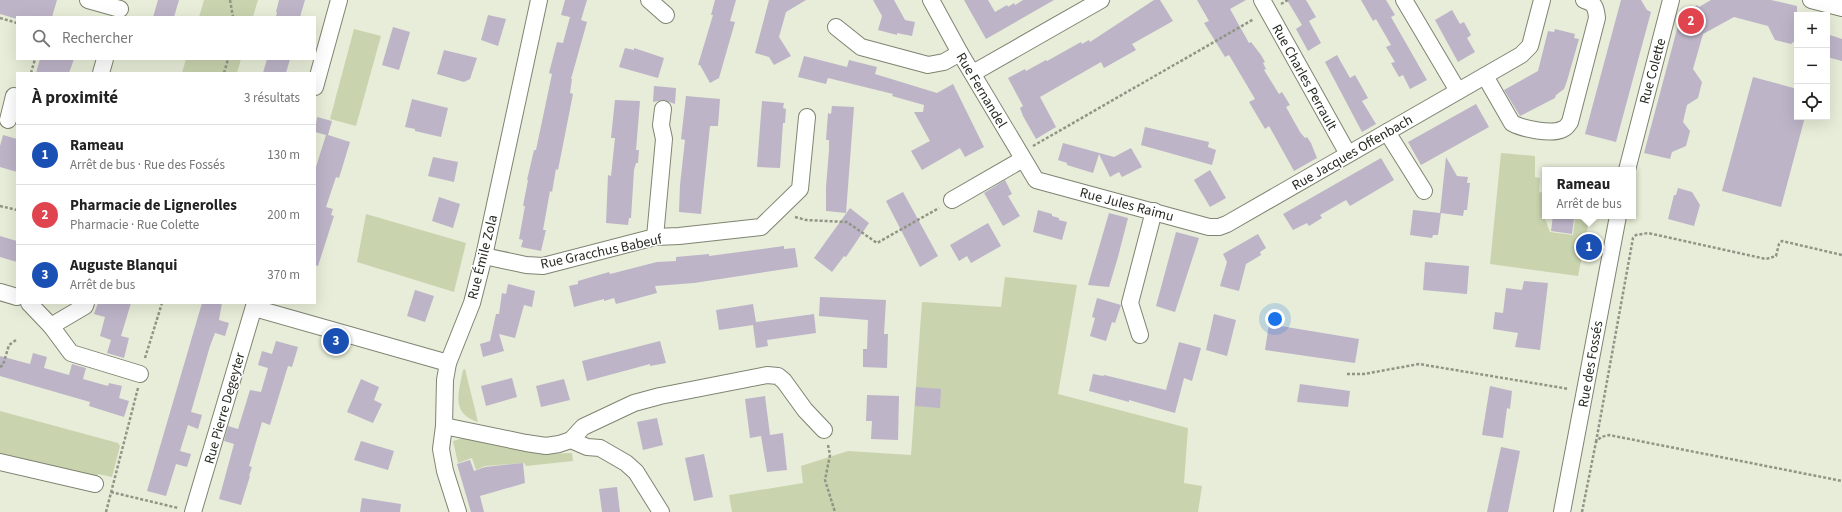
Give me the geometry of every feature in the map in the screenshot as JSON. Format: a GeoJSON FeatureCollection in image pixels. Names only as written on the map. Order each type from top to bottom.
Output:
{"type":"FeatureCollection","features":[{"type":"Feature","properties":{"kind":"street"},"geometry":{"type":"LineString","coordinates":[[88,0],[120,9]]}},
{"type":"Feature","properties":{"kind":"street"},"geometry":{"type":"LineString","coordinates":[[316,84],[340,0]]}},
{"type":"Feature","properties":{"kind":"street","name":"Rue Émile Zola"},"geometry":{"type":"LineString","coordinates":[[458,512],[445,471],[441,449],[444,426],[445,380],[448,363],[472,303],[484,256],[539,0]]}},
{"type":"Feature","properties":{"kind":"street"},"geometry":{"type":"LineString","coordinates":[[649,0],[666,15]]}},
{"type":"Feature","properties":{"kind":"street","name":"Rue Fernandel"},"geometry":{"type":"LineString","coordinates":[[931,0],[960,53],[1036,180]]}},
{"type":"Feature","properties":{"kind":"street"},"geometry":{"type":"LineString","coordinates":[[973,73],[1101,0]]}},
{"type":"Feature","properties":{"kind":"street"},"geometry":{"type":"LineString","coordinates":[[1404,0],[1458,91]]}},
{"type":"Feature","properties":{"kind":"street","name":"Rue Jacques Offenbach"},"geometry":{"type":"LineString","coordinates":[[1219,227],[1227,224],[1526,51],[1530,46],[1542,0]]}},
{"type":"Feature","properties":{"kind":"street"},"geometry":{"type":"LineString","coordinates":[[1485,76],[1512,123],[1519,127],[1556,132],[1565,128],[1570,122],[1597,18],[1596,8],[1590,2],[1584,0]]}},
{"type":"Feature","properties":{"kind":"street","name":"Rue Colette"},"geometry":{"type":"LineString","coordinates":[[1628,167],[1671,0]]}},
{"type":"Feature","properties":{"kind":"street"},"geometry":{"type":"LineString","coordinates":[[1811,0],[1842,8]]}},
{"type":"Feature","properties":{"kind":"street","name":"Rue Charles Perrault"},"geometry":{"type":"LineString","coordinates":[[1265,6],[1348,154]]}},
{"type":"Feature","properties":{"kind":"street"},"geometry":{"type":"LineString","coordinates":[[836,27],[861,47],[928,65],[944,62],[960,53]]}},
{"type":"Feature","properties":{"kind":"street"},"geometry":{"type":"LineString","coordinates":[[101,72],[105,60]]}},
{"type":"Feature","properties":{"kind":"street"},"geometry":{"type":"LineString","coordinates":[[8,120],[14,96]]}},
{"type":"Feature","properties":{"kind":"street"},"geometry":{"type":"LineString","coordinates":[[655,236],[664,139],[661,125],[663,109]]}},
{"type":"Feature","properties":{"kind":"street","name":"Rue Gracchus Babeuf"},"geometry":{"type":"LineString","coordinates":[[484,256],[526,265],[543,266],[655,236],[680,236],[761,227],[800,188],[807,117]]}},
{"type":"Feature","properties":{"kind":"street"},"geometry":{"type":"LineString","coordinates":[[1387,132],[1424,191]]}},
{"type":"Feature","properties":{"kind":"street"},"geometry":{"type":"LineString","coordinates":[[952,200],[1023,159]]}},
{"type":"Feature","properties":{"kind":"street","name":"Rue Jules Raimu"},"geometry":{"type":"LineString","coordinates":[[1036,180],[1209,227],[1219,227]]}},
{"type":"Feature","properties":{"kind":"street"},"geometry":{"type":"LineString","coordinates":[[1140,335],[1130,304],[1154,211]]}},
{"type":"Feature","properties":{"kind":"street","name":"Rue des Fossés"},"geometry":{"type":"LineString","coordinates":[[1562,512],[1617,219]]}},
{"type":"Feature","properties":{"kind":"street"},"geometry":{"type":"LineString","coordinates":[[0,292],[16,297]]}},
{"type":"Feature","properties":{"kind":"street"},"geometry":{"type":"LineString","coordinates":[[30,304],[52,326],[71,353],[140,374]]}},
{"type":"Feature","properties":{"kind":"street"},"geometry":{"type":"LineString","coordinates":[[52,326],[85,306],[86,304]]}},
{"type":"Feature","properties":{"kind":"street"},"geometry":{"type":"LineString","coordinates":[[254,306],[448,363]]}},
{"type":"Feature","properties":{"kind":"street","name":"Rue Pierre Degeyter"},"geometry":{"type":"LineString","coordinates":[[189,511],[254,306]]}},
{"type":"Feature","properties":{"kind":"street"},"geometry":{"type":"LineString","coordinates":[[444,426],[546,446],[559,444],[572,440],[584,427],[634,403],[660,396],[767,375],[778,376],[784,381],[805,410],[824,430]]}},
{"type":"Feature","properties":{"kind":"street"},"geometry":{"type":"LineString","coordinates":[[572,440],[587,447],[600,448],[626,463],[636,472],[661,512]]}},
{"type":"Feature","properties":{"kind":"street"},"geometry":{"type":"LineString","coordinates":[[0,462],[95,484]]}},
{"type":"Feature","properties":{"kind":"path"},"geometry":{"type":"LineString","coordinates":[[230,0],[233,16]]}},
{"type":"Feature","properties":{"kind":"path"},"geometry":{"type":"LineString","coordinates":[[1023,159],[1031,148],[1265,6]]}},
{"type":"Feature","properties":{"kind":"path"},"geometry":{"type":"LineString","coordinates":[[0,18],[16,23]]}},
{"type":"Feature","properties":{"kind":"path"},"geometry":{"type":"LineString","coordinates":[[31,72],[35,60]]}},
{"type":"Feature","properties":{"kind":"path"},"geometry":{"type":"LineString","coordinates":[[224,72],[228,60]]}},
{"type":"Feature","properties":{"kind":"path"},"geometry":{"type":"LineString","coordinates":[[806,220],[847,222],[877,243],[952,200]]}},
{"type":"Feature","properties":{"kind":"path"},"geometry":{"type":"LineString","coordinates":[[0,206],[16,210]]}},
{"type":"Feature","properties":{"kind":"path"},"geometry":{"type":"LineString","coordinates":[[1582,512],[1633,238],[1636,235],[1648,233],[1766,259],[1772,259],[1776,256],[1779,244],[1782,241],[1842,255]]}},
{"type":"Feature","properties":{"kind":"path"},"geometry":{"type":"LineString","coordinates":[[106,512],[140,381],[140,374],[162,304]]}},
{"type":"Feature","properties":{"kind":"path"},"geometry":{"type":"LineString","coordinates":[[0,367],[3,365],[9,345],[16,340]]}},
{"type":"Feature","properties":{"kind":"path"},"geometry":{"type":"LineString","coordinates":[[1347,374],[1364,374],[1418,364],[1576,390]]}},
{"type":"Feature","properties":{"kind":"path"},"geometry":{"type":"LineString","coordinates":[[1596,442],[1601,437],[1609,436],[1842,481]]}},
{"type":"Feature","properties":{"kind":"path"},"geometry":{"type":"LineString","coordinates":[[830,455],[825,480],[835,512]]}},
{"type":"Feature","properties":{"kind":"path"},"geometry":{"type":"LineString","coordinates":[[111,492],[189,511]]}},
{"type":"Feature","properties":{"kind":"green space"},"geometry":{"type":"Polygon","coordinates":[[[204,0],[258,0],[253,16],[199,16],[204,0]]]}},
{"type":"Feature","properties":{"kind":"green space"},"geometry":{"type":"Polygon","coordinates":[[[354,29],[381,36],[356,126],[330,119],[354,29]]]}},
{"type":"Feature","properties":{"kind":"green space"},"geometry":{"type":"Polygon","coordinates":[[[186,60],[241,60],[237,72],[182,72],[186,60]]]}},
{"type":"Feature","properties":{"kind":"green space"},"geometry":{"type":"Polygon","coordinates":[[[1501,153],[1535,156],[1535,177],[1540,178],[1539,192],[1542,192],[1542,219],[1545,219],[1550,232],[1573,235],[1575,219],[1589,221],[1578,276],[1490,264],[1501,153]]]}},
{"type":"Feature","properties":{"kind":"green space"},"geometry":{"type":"Polygon","coordinates":[[[366,214],[466,243],[454,292],[357,262],[366,214]]]}},
{"type":"Feature","properties":{"kind":"green space"},"geometry":{"type":"Polygon","coordinates":[[[1005,277],[1077,285],[1058,394],[1188,428],[1184,483],[1202,486],[1198,512],[732,512],[729,495],[803,483],[801,466],[848,451],[911,455],[922,302],[1001,307],[1005,277]]]}},
{"type":"Feature","properties":{"kind":"green space"},"geometry":{"type":"Polygon","coordinates":[[[465,369],[478,422],[469,418],[463,413],[458,401],[463,370],[465,369]]]}},
{"type":"Feature","properties":{"kind":"green space"},"geometry":{"type":"Polygon","coordinates":[[[0,411],[118,443],[120,446],[112,477],[98,474],[96,481],[0,458],[0,411]]]}},
{"type":"Feature","properties":{"kind":"green space"},"geometry":{"type":"Polygon","coordinates":[[[463,438],[540,454],[572,453],[573,461],[526,466],[524,463],[485,466],[476,470],[472,458],[458,463],[453,441],[463,438]]]}},
{"type":"Feature","properties":{"kind":"building"},"geometry":{"type":"Polygon","coordinates":[[[0,0],[57,0],[52,16],[16,16],[16,19],[0,14],[0,0]]]}},
{"type":"Feature","properties":{"kind":"building"},"geometry":{"type":"Polygon","coordinates":[[[158,0],[179,0],[174,16],[153,16],[158,0]]]}},
{"type":"Feature","properties":{"kind":"building"},"geometry":{"type":"Polygon","coordinates":[[[279,0],[305,0],[300,16],[276,16],[279,0]]]}},
{"type":"Feature","properties":{"kind":"building"},"geometry":{"type":"Polygon","coordinates":[[[565,0],[587,0],[581,20],[587,22],[571,79],[570,93],[573,94],[558,170],[556,169],[552,192],[550,191],[543,230],[546,230],[541,251],[521,247],[523,240],[519,239],[525,206],[523,206],[527,180],[534,150],[536,150],[552,74],[549,73],[557,42],[563,43],[570,17],[561,15],[565,0]]]}},
{"type":"Feature","properties":{"kind":"building"},"geometry":{"type":"Polygon","coordinates":[[[715,0],[736,0],[730,21],[735,22],[719,78],[710,83],[700,65],[698,65],[713,15],[711,15],[715,0]]]}},
{"type":"Feature","properties":{"kind":"building"},"geometry":{"type":"Polygon","coordinates":[[[769,0],[806,0],[786,12],[779,37],[791,56],[774,65],[769,57],[755,53],[769,0]]]}},
{"type":"Feature","properties":{"kind":"building"},"geometry":{"type":"Polygon","coordinates":[[[873,0],[894,0],[905,20],[915,22],[912,36],[897,33],[897,35],[878,30],[882,16],[873,0]]]}},
{"type":"Feature","properties":{"kind":"building"},"geometry":{"type":"Polygon","coordinates":[[[964,0],[988,0],[995,12],[1007,5],[1008,7],[1014,3],[1015,5],[1023,0],[1054,0],[986,39],[964,0]]]}},
{"type":"Feature","properties":{"kind":"building"},"geometry":{"type":"Polygon","coordinates":[[[1154,0],[1160,0],[1173,21],[1132,44],[1136,50],[1104,68],[1101,62],[1040,97],[1056,127],[1036,139],[1023,116],[1020,108],[1023,106],[1008,78],[1025,69],[1026,71],[1046,60],[1047,61],[1081,42],[1082,44],[1089,40],[1090,42],[1154,0]]]}},
{"type":"Feature","properties":{"kind":"building"},"geometry":{"type":"Polygon","coordinates":[[[1197,0],[1246,0],[1230,9],[1249,43],[1251,42],[1261,55],[1265,62],[1263,63],[1266,69],[1264,70],[1279,94],[1282,92],[1290,105],[1286,107],[1300,132],[1305,138],[1307,137],[1311,143],[1317,158],[1294,171],[1269,126],[1265,129],[1249,102],[1255,99],[1229,55],[1225,57],[1204,23],[1209,21],[1197,0]]]}},
{"type":"Feature","properties":{"kind":"building"},"geometry":{"type":"Polygon","coordinates":[[[1287,0],[1306,0],[1316,17],[1309,21],[1321,43],[1308,51],[1296,29],[1302,25],[1287,0]]]}},
{"type":"Feature","properties":{"kind":"building"},"geometry":{"type":"Polygon","coordinates":[[[1361,0],[1386,0],[1395,15],[1391,17],[1427,80],[1410,89],[1403,75],[1399,77],[1391,63],[1395,62],[1386,47],[1391,45],[1376,19],[1373,21],[1361,0]]]}},
{"type":"Feature","properties":{"kind":"building"},"geometry":{"type":"Polygon","coordinates":[[[1621,0],[1641,0],[1647,10],[1651,12],[1616,142],[1585,134],[1621,0]]]}},
{"type":"Feature","properties":{"kind":"building"},"geometry":{"type":"Polygon","coordinates":[[[1711,0],[1771,0],[1797,6],[1797,12],[1794,12],[1794,42],[1791,44],[1775,40],[1768,26],[1734,17],[1703,34],[1693,69],[1702,82],[1698,98],[1687,105],[1683,122],[1690,131],[1686,146],[1672,152],[1670,159],[1644,153],[1680,18],[1697,5],[1699,7],[1711,0]]]}},
{"type":"Feature","properties":{"kind":"building"},"geometry":{"type":"Polygon","coordinates":[[[1452,10],[1460,24],[1464,22],[1471,35],[1467,38],[1475,52],[1458,62],[1435,20],[1452,10]]]}},
{"type":"Feature","properties":{"kind":"building"},"geometry":{"type":"Polygon","coordinates":[[[488,15],[506,19],[498,46],[481,40],[488,15]]]}},
{"type":"Feature","properties":{"kind":"building"},"geometry":{"type":"Polygon","coordinates":[[[393,27],[410,32],[399,70],[382,65],[393,27]]]}},
{"type":"Feature","properties":{"kind":"building"},"geometry":{"type":"Polygon","coordinates":[[[1555,29],[1575,34],[1574,38],[1579,39],[1564,89],[1556,95],[1555,98],[1520,116],[1504,90],[1538,71],[1548,31],[1554,32],[1555,29]]]}},
{"type":"Feature","properties":{"kind":"building"},"geometry":{"type":"Polygon","coordinates":[[[1830,35],[1842,39],[1842,61],[1830,58],[1830,35]]]}},
{"type":"Feature","properties":{"kind":"building"},"geometry":{"type":"Polygon","coordinates":[[[625,48],[634,50],[634,48],[664,58],[658,78],[619,67],[625,48]]]}},
{"type":"Feature","properties":{"kind":"building"},"geometry":{"type":"Polygon","coordinates":[[[444,50],[477,58],[470,79],[464,82],[437,74],[444,50]]]}},
{"type":"Feature","properties":{"kind":"building"},"geometry":{"type":"Polygon","coordinates":[[[1337,55],[1350,78],[1355,75],[1368,98],[1362,101],[1376,124],[1362,132],[1325,62],[1337,55]]]}},
{"type":"Feature","properties":{"kind":"building"},"geometry":{"type":"Polygon","coordinates":[[[804,56],[847,67],[849,60],[877,67],[875,74],[937,93],[953,84],[984,147],[965,157],[960,148],[922,170],[911,151],[930,141],[914,112],[923,112],[924,105],[892,96],[893,94],[828,78],[826,84],[798,77],[804,56]]]}},
{"type":"Feature","properties":{"kind":"building"},"geometry":{"type":"Polygon","coordinates":[[[40,60],[74,60],[69,72],[36,72],[40,60]]]}},
{"type":"Feature","properties":{"kind":"building"},"geometry":{"type":"Polygon","coordinates":[[[267,60],[290,60],[286,72],[263,72],[267,60]]]}},
{"type":"Feature","properties":{"kind":"building"},"geometry":{"type":"Polygon","coordinates":[[[1753,77],[1794,88],[1794,120],[1804,120],[1781,207],[1722,191],[1753,77]]]}},
{"type":"Feature","properties":{"kind":"building"},"geometry":{"type":"Polygon","coordinates":[[[654,86],[676,88],[675,104],[664,100],[653,102],[654,86]]]}},
{"type":"Feature","properties":{"kind":"building"},"geometry":{"type":"Polygon","coordinates":[[[686,96],[720,99],[718,126],[710,126],[701,214],[679,212],[680,185],[685,140],[681,139],[686,96]]]}},
{"type":"Feature","properties":{"kind":"building"},"geometry":{"type":"Polygon","coordinates":[[[412,99],[448,108],[441,137],[405,127],[412,99]]]}},
{"type":"Feature","properties":{"kind":"building"},"geometry":{"type":"Polygon","coordinates":[[[615,100],[640,101],[636,150],[639,150],[638,163],[636,163],[634,170],[631,218],[629,218],[628,225],[606,223],[608,175],[611,176],[615,138],[611,138],[615,100]]]}},
{"type":"Feature","properties":{"kind":"building"},"geometry":{"type":"Polygon","coordinates":[[[762,101],[784,103],[783,108],[786,109],[785,123],[783,123],[780,168],[757,167],[762,101]]]}},
{"type":"Feature","properties":{"kind":"building"},"geometry":{"type":"Polygon","coordinates":[[[1476,104],[1489,127],[1421,165],[1408,142],[1476,104]]]}},
{"type":"Feature","properties":{"kind":"building"},"geometry":{"type":"Polygon","coordinates":[[[832,106],[854,107],[846,213],[826,211],[829,140],[826,140],[828,113],[831,114],[832,106]]]}},
{"type":"Feature","properties":{"kind":"building"},"geometry":{"type":"Polygon","coordinates":[[[317,117],[332,121],[328,135],[350,142],[339,178],[336,177],[326,207],[333,209],[331,215],[334,216],[318,266],[316,265],[316,167],[326,135],[316,132],[317,117]]]}},
{"type":"Feature","properties":{"kind":"building"},"geometry":{"type":"Polygon","coordinates":[[[1145,127],[1209,142],[1208,147],[1216,150],[1212,165],[1141,145],[1145,127]]]}},
{"type":"Feature","properties":{"kind":"building"},"geometry":{"type":"Polygon","coordinates":[[[3,135],[16,139],[16,172],[0,167],[0,146],[3,135]]]}},
{"type":"Feature","properties":{"kind":"building"},"geometry":{"type":"Polygon","coordinates":[[[1063,143],[1114,157],[1131,148],[1142,167],[1122,177],[1119,172],[1110,177],[1099,154],[1093,173],[1067,165],[1067,163],[1058,160],[1063,143]]]}},
{"type":"Feature","properties":{"kind":"building"},"geometry":{"type":"Polygon","coordinates":[[[433,157],[458,162],[454,182],[428,176],[433,157]]]}},
{"type":"Feature","properties":{"kind":"building"},"geometry":{"type":"Polygon","coordinates":[[[1446,157],[1457,176],[1468,177],[1467,183],[1470,183],[1467,210],[1464,210],[1463,216],[1441,213],[1438,235],[1433,235],[1432,238],[1410,235],[1413,210],[1440,213],[1446,157]]]}},
{"type":"Feature","properties":{"kind":"building"},"geometry":{"type":"Polygon","coordinates":[[[1381,158],[1394,180],[1350,206],[1346,200],[1320,215],[1322,218],[1309,226],[1307,223],[1293,230],[1283,214],[1381,158]]]}},
{"type":"Feature","properties":{"kind":"building"},"geometry":{"type":"Polygon","coordinates":[[[1210,170],[1226,198],[1210,207],[1194,180],[1210,170]]]}},
{"type":"Feature","properties":{"kind":"building"},"geometry":{"type":"Polygon","coordinates":[[[1005,180],[1012,194],[1008,196],[1020,216],[1003,226],[984,193],[1005,180]]]}},
{"type":"Feature","properties":{"kind":"building"},"geometry":{"type":"Polygon","coordinates":[[[1678,188],[1692,192],[1700,205],[1694,226],[1668,219],[1674,195],[1676,195],[1678,188]]]}},
{"type":"Feature","properties":{"kind":"building"},"geometry":{"type":"Polygon","coordinates":[[[903,192],[938,256],[920,267],[886,201],[903,192]]]}},
{"type":"Feature","properties":{"kind":"building"},"geometry":{"type":"Polygon","coordinates":[[[439,197],[460,204],[453,228],[432,221],[439,197]]]}},
{"type":"Feature","properties":{"kind":"building"},"geometry":{"type":"Polygon","coordinates":[[[850,208],[869,223],[846,257],[844,256],[832,272],[814,258],[850,208]]]}},
{"type":"Feature","properties":{"kind":"building"},"geometry":{"type":"Polygon","coordinates":[[[1038,210],[1052,214],[1052,216],[1059,218],[1059,220],[1067,222],[1062,240],[1033,232],[1038,210]]]}},
{"type":"Feature","properties":{"kind":"building"},"geometry":{"type":"Polygon","coordinates":[[[1109,213],[1128,218],[1118,257],[1109,287],[1088,285],[1109,213]]]}},
{"type":"Feature","properties":{"kind":"building"},"geometry":{"type":"Polygon","coordinates":[[[1553,219],[1574,219],[1572,234],[1551,231],[1553,219]]]}},
{"type":"Feature","properties":{"kind":"building"},"geometry":{"type":"Polygon","coordinates":[[[988,223],[1001,246],[971,263],[967,256],[959,261],[950,245],[988,223]]]}},
{"type":"Feature","properties":{"kind":"building"},"geometry":{"type":"Polygon","coordinates":[[[1176,232],[1199,238],[1175,312],[1156,306],[1176,232]]]}},
{"type":"Feature","properties":{"kind":"building"},"geometry":{"type":"Polygon","coordinates":[[[1258,234],[1266,248],[1260,252],[1261,255],[1246,264],[1239,291],[1220,286],[1227,262],[1223,254],[1258,234]]]}},
{"type":"Feature","properties":{"kind":"building"},"geometry":{"type":"Polygon","coordinates":[[[0,236],[16,241],[16,262],[0,257],[0,236]]]}},
{"type":"Feature","properties":{"kind":"building"},"geometry":{"type":"Polygon","coordinates":[[[784,246],[784,249],[795,248],[798,267],[694,283],[655,286],[657,293],[616,304],[614,298],[604,301],[604,299],[574,307],[569,286],[578,284],[578,281],[609,272],[610,274],[657,262],[676,261],[676,257],[709,254],[709,256],[784,246]]]}},
{"type":"Feature","properties":{"kind":"building"},"geometry":{"type":"Polygon","coordinates":[[[1425,262],[1469,266],[1467,294],[1423,290],[1425,262]]]}},
{"type":"Feature","properties":{"kind":"building"},"geometry":{"type":"Polygon","coordinates":[[[1524,281],[1548,283],[1540,350],[1515,347],[1518,333],[1493,329],[1495,312],[1503,313],[1506,288],[1522,290],[1524,281]]]}},
{"type":"Feature","properties":{"kind":"building"},"geometry":{"type":"Polygon","coordinates":[[[508,284],[535,291],[532,307],[524,305],[515,338],[499,334],[504,351],[483,357],[480,344],[490,341],[496,314],[499,314],[502,293],[506,294],[508,284]]]}},
{"type":"Feature","properties":{"kind":"building"},"geometry":{"type":"Polygon","coordinates":[[[415,290],[434,296],[425,322],[407,316],[415,290]]]}},
{"type":"Feature","properties":{"kind":"building"},"geometry":{"type":"Polygon","coordinates":[[[820,297],[886,300],[884,334],[888,334],[887,368],[863,367],[863,349],[867,349],[868,320],[819,316],[820,297]]]}},
{"type":"Feature","properties":{"kind":"building"},"geometry":{"type":"Polygon","coordinates":[[[1097,298],[1121,305],[1115,323],[1112,322],[1106,341],[1090,336],[1095,318],[1092,317],[1097,298]]]}},
{"type":"Feature","properties":{"kind":"building"},"geometry":{"type":"Polygon","coordinates":[[[98,304],[131,304],[121,336],[129,338],[124,358],[107,353],[111,340],[100,336],[105,317],[94,314],[98,304]]]}},
{"type":"Feature","properties":{"kind":"building"},"geometry":{"type":"Polygon","coordinates":[[[202,304],[222,304],[219,320],[229,323],[225,336],[215,333],[210,346],[191,412],[202,415],[198,429],[188,425],[180,451],[191,454],[187,467],[176,464],[166,496],[147,491],[202,304]]]}},
{"type":"Feature","properties":{"kind":"building"},"geometry":{"type":"Polygon","coordinates":[[[753,304],[756,322],[814,314],[816,333],[767,340],[768,346],[756,348],[753,325],[719,330],[716,310],[753,304]]]}},
{"type":"Feature","properties":{"kind":"building"},"geometry":{"type":"Polygon","coordinates":[[[1214,314],[1236,320],[1227,356],[1206,350],[1214,314]]]}},
{"type":"Feature","properties":{"kind":"building"},"geometry":{"type":"Polygon","coordinates":[[[1269,324],[1359,339],[1355,363],[1265,350],[1269,324]]]}},
{"type":"Feature","properties":{"kind":"building"},"geometry":{"type":"Polygon","coordinates":[[[276,341],[298,347],[292,367],[288,366],[270,425],[262,422],[249,466],[252,467],[241,505],[219,499],[234,444],[224,441],[228,426],[238,429],[250,390],[261,392],[268,368],[258,365],[262,351],[272,354],[276,341]]]}},
{"type":"Feature","properties":{"kind":"building"},"geometry":{"type":"Polygon","coordinates":[[[660,341],[666,363],[650,366],[650,364],[587,381],[582,361],[660,341]]]}},
{"type":"Feature","properties":{"kind":"building"},"geometry":{"type":"Polygon","coordinates":[[[1179,342],[1201,348],[1192,381],[1184,378],[1175,413],[1089,391],[1093,374],[1104,375],[1166,390],[1179,342]]]}},
{"type":"Feature","properties":{"kind":"building"},"geometry":{"type":"Polygon","coordinates":[[[33,353],[47,357],[44,368],[69,375],[72,364],[86,368],[83,379],[108,386],[109,383],[122,386],[119,398],[129,401],[124,417],[89,406],[90,402],[0,376],[0,356],[30,364],[33,353]]]}},
{"type":"Feature","properties":{"kind":"building"},"geometry":{"type":"Polygon","coordinates":[[[512,378],[517,397],[486,406],[481,386],[512,378]]]}},
{"type":"Feature","properties":{"kind":"building"},"geometry":{"type":"Polygon","coordinates":[[[361,379],[379,387],[374,400],[382,404],[373,423],[347,412],[361,379]]]}},
{"type":"Feature","properties":{"kind":"building"},"geometry":{"type":"Polygon","coordinates":[[[564,379],[570,400],[541,407],[536,386],[564,379]]]}},
{"type":"Feature","properties":{"kind":"building"},"geometry":{"type":"Polygon","coordinates":[[[1300,384],[1350,391],[1348,407],[1297,402],[1300,384]]]}},
{"type":"Feature","properties":{"kind":"building"},"geometry":{"type":"Polygon","coordinates":[[[1490,386],[1512,391],[1510,409],[1507,408],[1503,438],[1482,435],[1490,386]]]}},
{"type":"Feature","properties":{"kind":"building"},"geometry":{"type":"Polygon","coordinates":[[[916,387],[941,389],[940,408],[915,406],[916,387]]]}},
{"type":"Feature","properties":{"kind":"building"},"geometry":{"type":"Polygon","coordinates":[[[867,395],[899,396],[898,440],[871,439],[872,421],[866,421],[867,395]]]}},
{"type":"Feature","properties":{"kind":"building"},"geometry":{"type":"Polygon","coordinates":[[[765,396],[770,435],[783,433],[787,470],[767,472],[761,436],[750,438],[745,399],[765,396]]]}},
{"type":"Feature","properties":{"kind":"building"},"geometry":{"type":"Polygon","coordinates":[[[657,418],[663,445],[643,450],[637,422],[657,418]]]}},
{"type":"Feature","properties":{"kind":"building"},"geometry":{"type":"Polygon","coordinates":[[[361,441],[394,451],[388,470],[354,460],[361,441]]]}},
{"type":"Feature","properties":{"kind":"building"},"geometry":{"type":"Polygon","coordinates":[[[1501,447],[1520,451],[1508,512],[1487,512],[1501,447]]]}},
{"type":"Feature","properties":{"kind":"building"},"geometry":{"type":"Polygon","coordinates":[[[704,454],[713,497],[694,501],[685,458],[704,454]]]}},
{"type":"Feature","properties":{"kind":"building"},"geometry":{"type":"Polygon","coordinates":[[[470,460],[474,471],[485,467],[523,463],[525,483],[480,496],[484,512],[471,512],[457,464],[470,460]]]}},
{"type":"Feature","properties":{"kind":"building"},"geometry":{"type":"Polygon","coordinates":[[[617,487],[620,512],[602,512],[599,489],[617,487]]]}},
{"type":"Feature","properties":{"kind":"building"},"geometry":{"type":"Polygon","coordinates":[[[362,498],[401,504],[400,512],[360,512],[362,498]]]}},
{"type":"Feature","properties":{"kind":"place","name":"Pharmacie de Lignerolles"},"geometry":{"type":"Point","coordinates":[1691,21]}},
{"type":"Feature","properties":{"kind":"place","name":"Rameau"},"geometry":{"type":"Point","coordinates":[1589,247]}},
{"type":"Feature","properties":{"kind":"place","name":"Auguste Blanqui"},"geometry":{"type":"Point","coordinates":[336,341]}}]}
